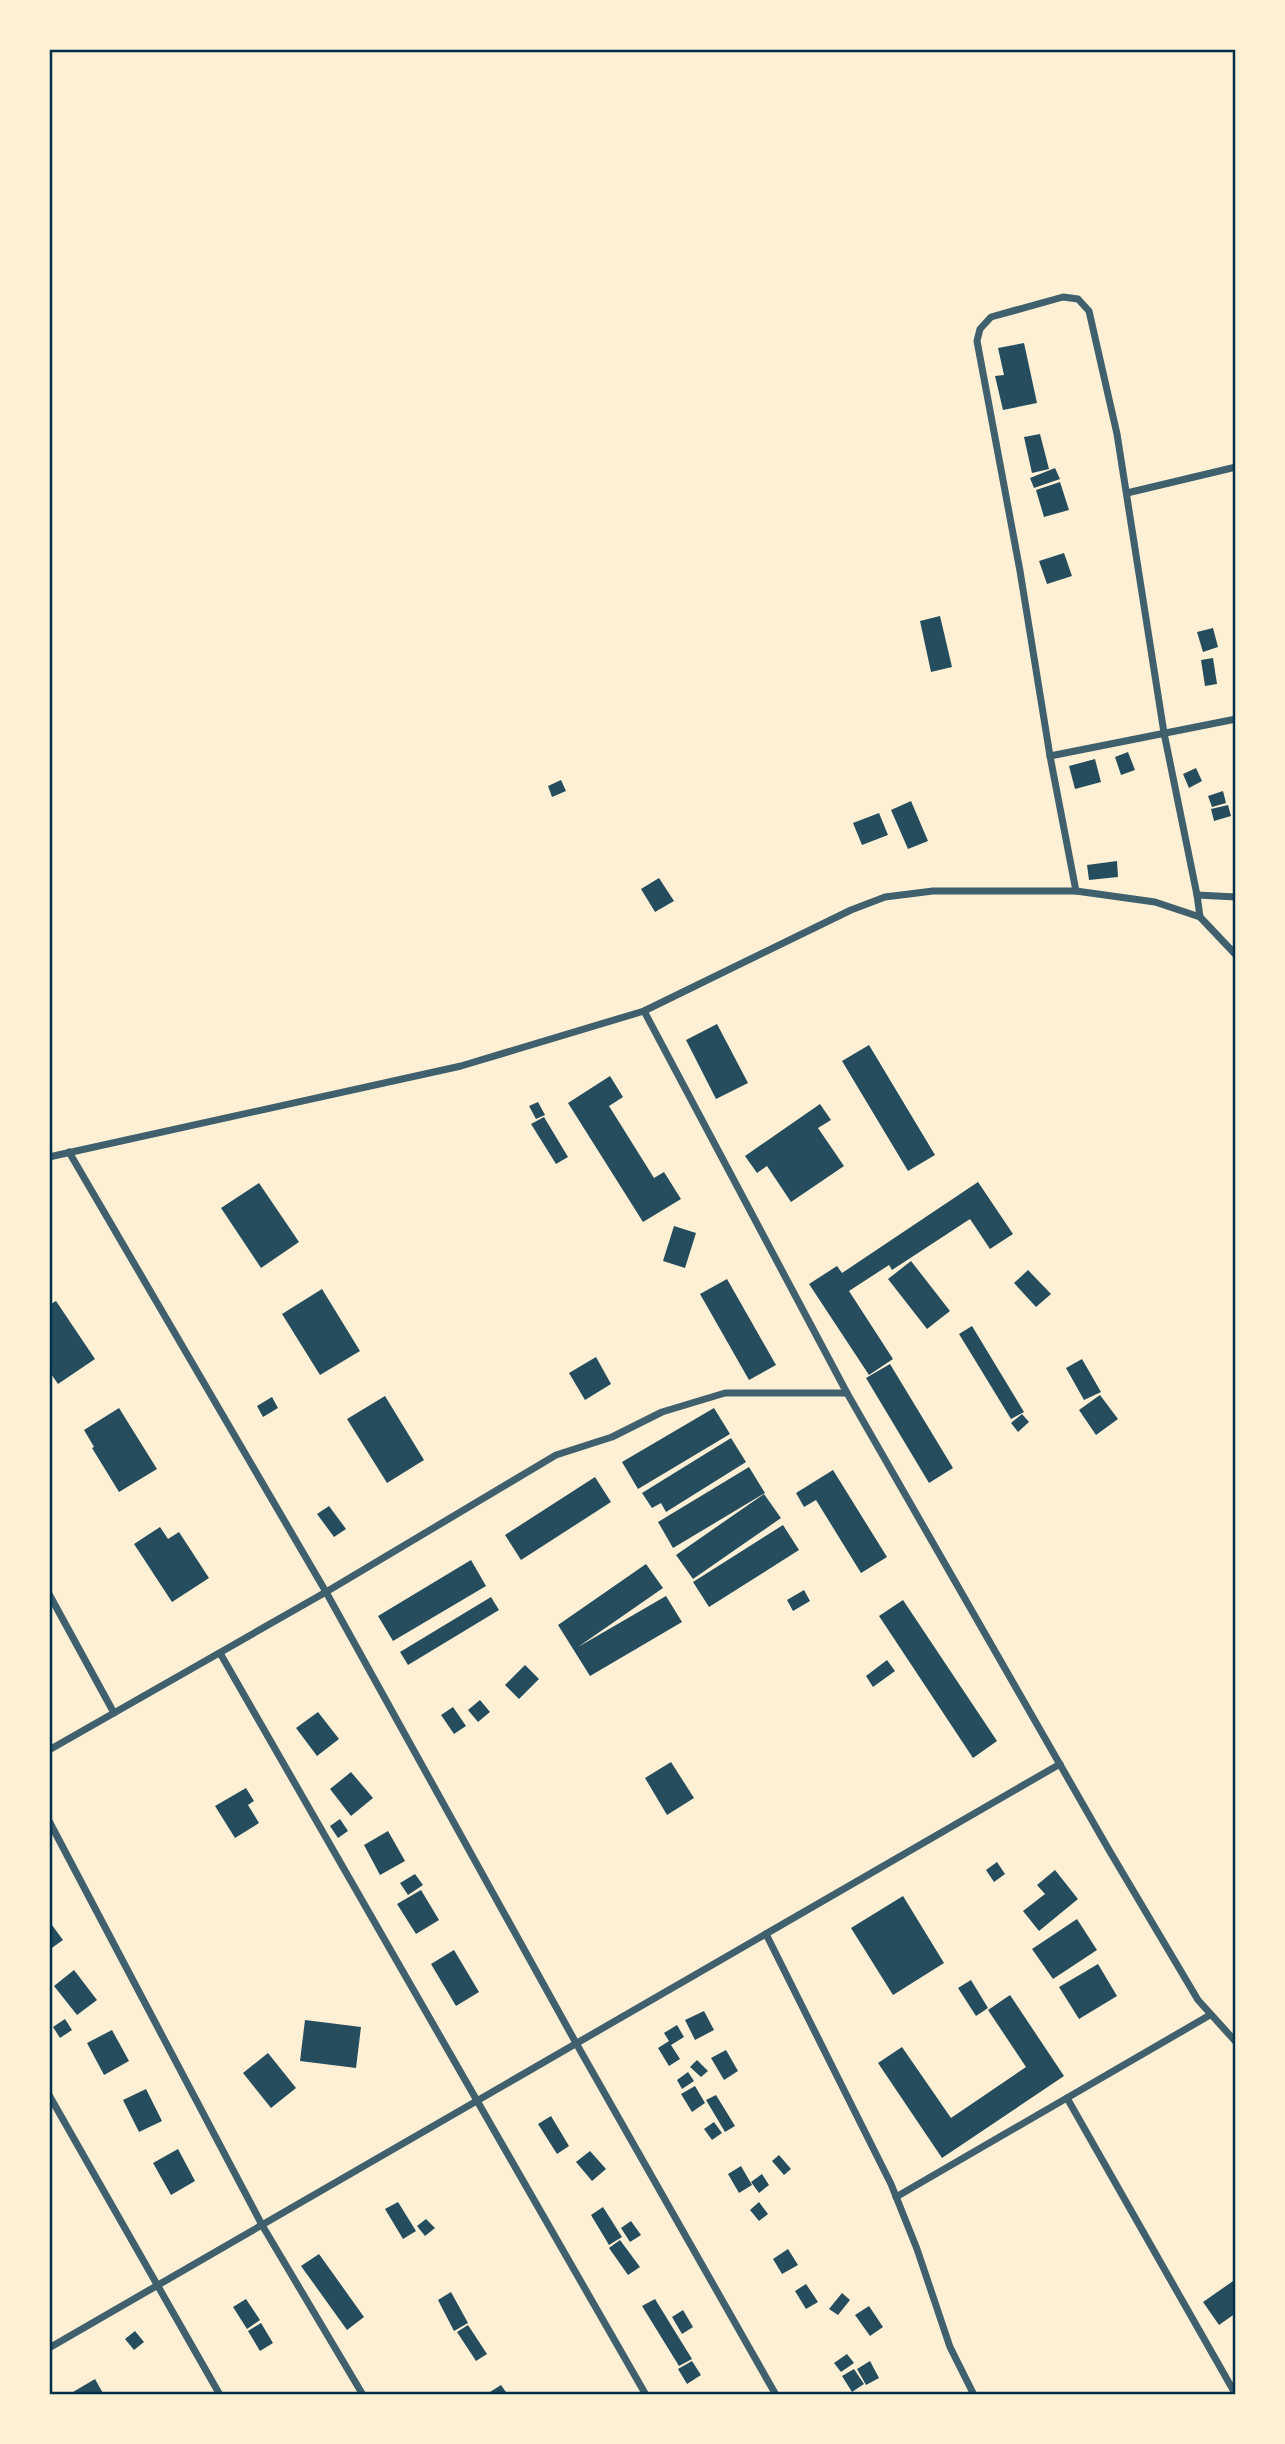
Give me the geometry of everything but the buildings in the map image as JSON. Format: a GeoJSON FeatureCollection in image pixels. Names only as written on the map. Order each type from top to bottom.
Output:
{"type":"FeatureCollection","features":[{"type":"Feature","properties":{"kind":"street"},"geometry":{"type":"LineString","coordinates":[[1076,891],[977,341],[980,329],[991,317],[1063,298],[1078,299],[1089,311],[1117,434],[1164,733],[1200,917]]}},
{"type":"Feature","properties":{"kind":"street"},"geometry":{"type":"LineString","coordinates":[[1127,493],[1236,467]]}},
{"type":"Feature","properties":{"kind":"street"},"geometry":{"type":"LineString","coordinates":[[1051,756],[1236,719]]}},
{"type":"Feature","properties":{"kind":"street"},"geometry":{"type":"LineString","coordinates":[[49,1157],[461,1066],[644,1012],[852,910],[885,897],[933,891],[1076,891],[1155,902],[1200,917],[1236,955]]}},
{"type":"Feature","properties":{"kind":"street"},"geometry":{"type":"LineString","coordinates":[[1197,895],[1236,897]]}},
{"type":"Feature","properties":{"kind":"street"},"geometry":{"type":"LineString","coordinates":[[644,1012],[847,1393],[1060,1764],[1198,2000],[1236,2042]]}},
{"type":"Feature","properties":{"kind":"street"},"geometry":{"type":"LineString","coordinates":[[69,1152],[326,1592],[576,2043],[776,2395]]}},
{"type":"Feature","properties":{"kind":"street"},"geometry":{"type":"LineString","coordinates":[[49,1749],[326,1592],[556,1455],[612,1437],[662,1412],[725,1393],[847,1393]]}},
{"type":"Feature","properties":{"kind":"street"},"geometry":{"type":"LineString","coordinates":[[49,1594],[114,1713]]}},
{"type":"Feature","properties":{"kind":"street"},"geometry":{"type":"LineString","coordinates":[[220,1653],[646,2395]]}},
{"type":"Feature","properties":{"kind":"street"},"geometry":{"type":"LineString","coordinates":[[49,2348],[1060,1764]]}},
{"type":"Feature","properties":{"kind":"street"},"geometry":{"type":"LineString","coordinates":[[49,1821],[262,2225],[363,2395]]}},
{"type":"Feature","properties":{"kind":"street"},"geometry":{"type":"LineString","coordinates":[[766,1934],[896,2197],[917,2249],[950,2347],[974,2395]]}},
{"type":"Feature","properties":{"kind":"street"},"geometry":{"type":"LineString","coordinates":[[896,2197],[1210,2015]]}},
{"type":"Feature","properties":{"kind":"street"},"geometry":{"type":"LineString","coordinates":[[49,2095],[220,2395]]}},
{"type":"Feature","properties":{"kind":"street"},"geometry":{"type":"LineString","coordinates":[[1068,2098],[1236,2395]]}}]}
